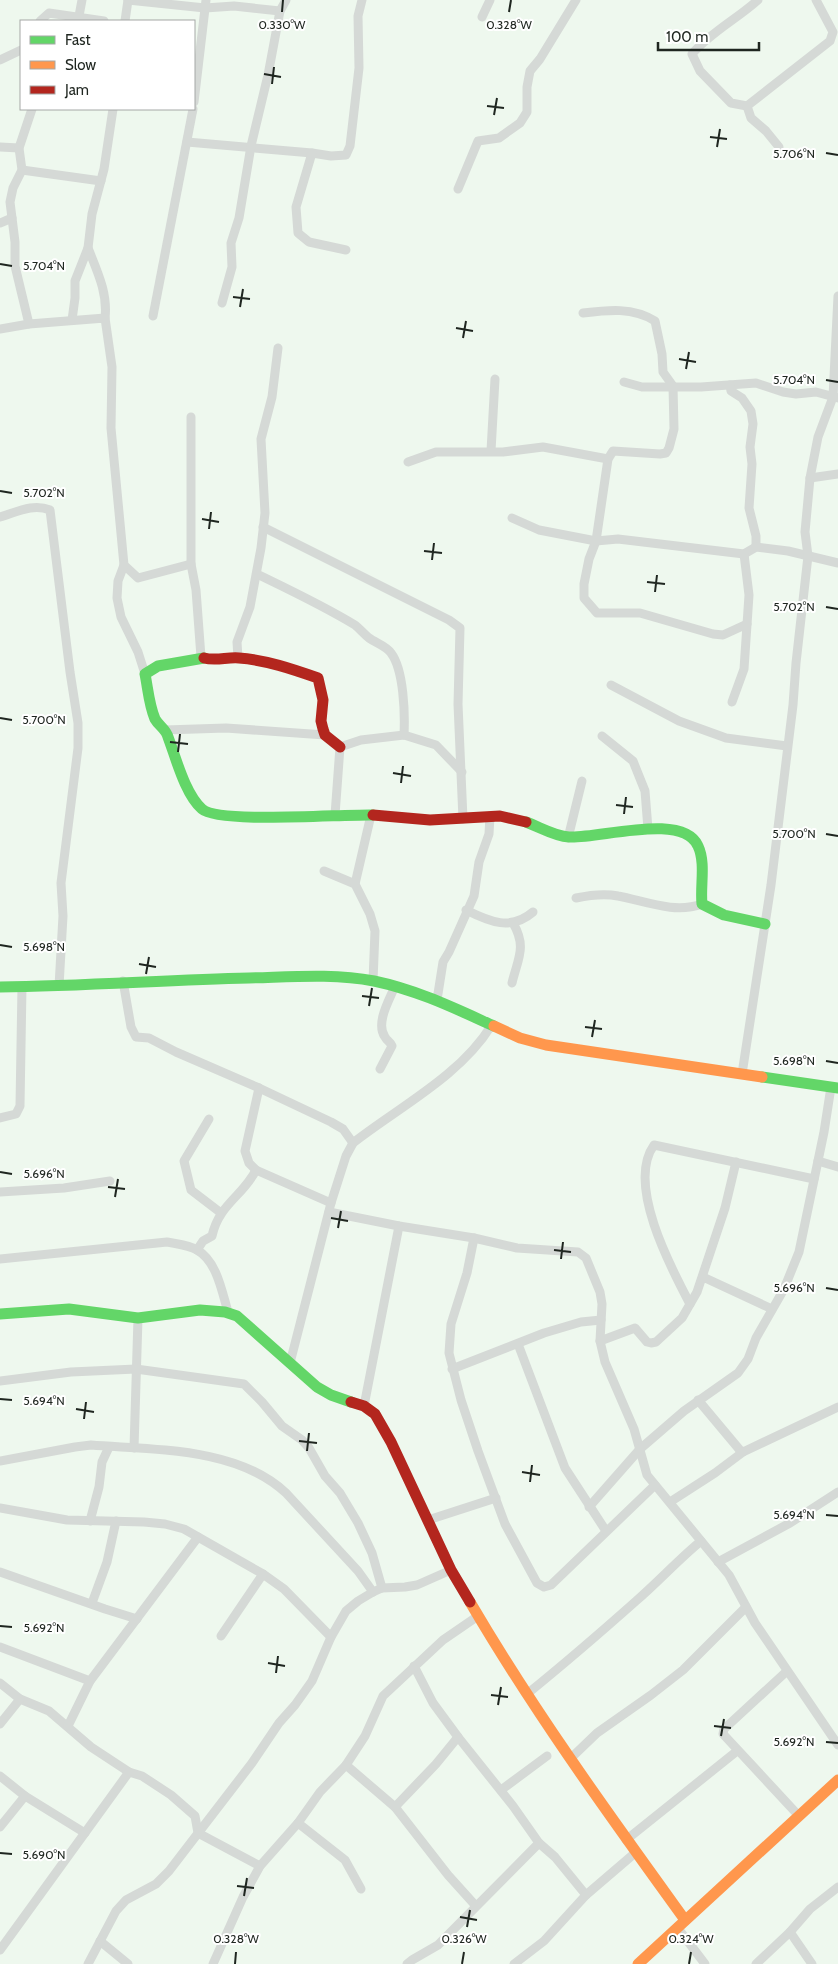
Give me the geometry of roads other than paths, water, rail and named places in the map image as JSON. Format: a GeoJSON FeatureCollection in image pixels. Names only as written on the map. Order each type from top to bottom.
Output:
{"type":"FeatureCollection","features":[{"type":"Feature","properties":{"kind":"street"},"geometry":{"type":"LineString","coordinates":[[79,16],[82,0]]}},
{"type":"Feature","properties":{"kind":"street"},"geometry":{"type":"LineString","coordinates":[[125,20],[128,0],[234,6],[280,11]]}},
{"type":"Feature","properties":{"kind":"street"},"geometry":{"type":"LineString","coordinates":[[222,303],[232,267],[231,243],[239,218],[251,146],[268,75],[280,11],[286,0]]}},
{"type":"Feature","properties":{"kind":"street"},"geometry":{"type":"LineString","coordinates":[[187,142],[251,146],[331,156],[342,156],[349,152],[359,68],[358,16],[362,0]]}},
{"type":"Feature","properties":{"kind":"street"},"geometry":{"type":"LineString","coordinates":[[482,17],[490,0]]}},
{"type":"Feature","properties":{"kind":"street"},"geometry":{"type":"LineString","coordinates":[[458,189],[478,141],[499,138],[520,123],[526,112],[530,71],[540,59],[576,0]]}},
{"type":"Feature","properties":{"kind":"street"},"geometry":{"type":"LineString","coordinates":[[758,0],[704,40],[692,54],[700,71],[732,103],[747,106],[830,41],[833,32],[816,0]]}},
{"type":"Feature","properties":{"kind":"street"},"geometry":{"type":"LineString","coordinates":[[195,94],[206,4]]}},
{"type":"Feature","properties":{"kind":"street"},"geometry":{"type":"LineString","coordinates":[[41,20],[49,13],[99,20]]}},
{"type":"Feature","properties":{"kind":"street"},"geometry":{"type":"LineString","coordinates":[[0,60],[20,50]]}},
{"type":"Feature","properties":{"kind":"street"},"geometry":{"type":"LineString","coordinates":[[747,106],[750,118],[766,131],[779,147]]}},
{"type":"Feature","properties":{"kind":"street"},"geometry":{"type":"LineString","coordinates":[[29,324],[15,266],[10,202],[13,188],[22,170],[19,148],[32,110]]}},
{"type":"Feature","properties":{"kind":"street"},"geometry":{"type":"LineString","coordinates":[[72,320],[75,281],[88,248],[92,214],[113,110]]}},
{"type":"Feature","properties":{"kind":"street"},"geometry":{"type":"LineString","coordinates":[[153,316],[192,110]]}},
{"type":"Feature","properties":{"kind":"street"},"geometry":{"type":"LineString","coordinates":[[0,148],[19,148]]}},
{"type":"Feature","properties":{"kind":"street"},"geometry":{"type":"LineString","coordinates":[[312,153],[296,207],[298,233],[308,242],[346,250]]}},
{"type":"Feature","properties":{"kind":"street"},"geometry":{"type":"LineString","coordinates":[[22,170],[100,181]]}},
{"type":"Feature","properties":{"kind":"street"},"geometry":{"type":"LineString","coordinates":[[0,223],[12,218]]}},
{"type":"Feature","properties":{"kind":"street"},"geometry":{"type":"LineString","coordinates":[[88,248],[104,292],[105,318],[112,367],[111,428],[124,565],[118,581],[117,598],[121,617],[138,652],[157,723],[165,730],[189,789],[204,810],[213,814],[243,816],[371,815],[431,820],[490,816],[512,817],[568,838],[659,828],[675,831],[686,834],[696,842],[701,852],[700,893],[702,904],[709,910],[722,915],[765,924]]}},
{"type":"Feature","properties":{"kind":"street"},"geometry":{"type":"LineString","coordinates":[[742,1074],[765,924],[787,746],[794,705],[796,663],[808,556],[805,532],[810,478],[818,437],[835,397],[838,296]]}},
{"type":"Feature","properties":{"kind":"street"},"geometry":{"type":"LineString","coordinates":[[583,313],[616,309],[645,314],[655,321],[662,354],[663,372],[673,386],[674,429],[666,453],[613,451],[608,459],[596,541],[589,559],[584,584],[584,598],[597,613],[607,615],[640,614],[703,632],[723,635],[747,624]]}},
{"type":"Feature","properties":{"kind":"street"},"geometry":{"type":"LineString","coordinates":[[0,329],[29,324],[105,318]]}},
{"type":"Feature","properties":{"kind":"street"},"geometry":{"type":"LineString","coordinates":[[238,658],[237,642],[250,608],[257,574],[263,527],[264,496],[261,439],[272,397],[278,348]]}},
{"type":"Feature","properties":{"kind":"street"},"geometry":{"type":"LineString","coordinates":[[491,451],[495,379]]}},
{"type":"Feature","properties":{"kind":"street"},"geometry":{"type":"LineString","coordinates":[[624,382],[642,387],[756,383],[783,392],[796,394],[816,392],[835,397]]}},
{"type":"Feature","properties":{"kind":"street"},"geometry":{"type":"LineString","coordinates":[[730,385],[731,391],[742,398],[750,412],[753,424],[750,447],[752,464],[749,508],[756,536],[756,547]]}},
{"type":"Feature","properties":{"kind":"street"},"geometry":{"type":"LineString","coordinates":[[191,417],[191,564],[196,590],[201,657]]}},
{"type":"Feature","properties":{"kind":"street"},"geometry":{"type":"LineString","coordinates":[[408,462],[436,452],[491,451],[543,447],[608,459]]}},
{"type":"Feature","properties":{"kind":"street"},"geometry":{"type":"LineString","coordinates":[[810,478],[838,474]]}},
{"type":"Feature","properties":{"kind":"street"},"geometry":{"type":"LineString","coordinates":[[0,517],[34,506],[41,506],[50,510],[78,722],[77,756],[61,883],[63,916],[59,986]]}},
{"type":"Feature","properties":{"kind":"street"},"geometry":{"type":"LineString","coordinates":[[512,518],[539,530],[596,541],[618,539],[744,554],[756,547],[788,550],[838,563]]}},
{"type":"Feature","properties":{"kind":"street"},"geometry":{"type":"LineString","coordinates":[[263,527],[449,620],[460,628],[458,704],[463,819]]}},
{"type":"Feature","properties":{"kind":"street"},"geometry":{"type":"LineString","coordinates":[[732,702],[744,669],[749,595],[744,554]]}},
{"type":"Feature","properties":{"kind":"street"},"geometry":{"type":"LineString","coordinates":[[124,565],[138,578],[191,564]]}},
{"type":"Feature","properties":{"kind":"street"},"geometry":{"type":"LineString","coordinates":[[257,574],[303,596],[349,622],[390,651],[399,674],[404,705],[404,735]]}},
{"type":"Feature","properties":{"kind":"street"},"geometry":{"type":"LineString","coordinates":[[145,674],[158,666],[201,657],[213,660],[238,658],[282,666],[318,678],[323,700],[322,721],[326,735],[340,747]]}},
{"type":"Feature","properties":{"kind":"street"},"geometry":{"type":"LineString","coordinates":[[611,685],[679,721],[726,738],[787,746]]}},
{"type":"Feature","properties":{"kind":"street"},"geometry":{"type":"LineString","coordinates":[[165,730],[226,728],[326,735]]}},
{"type":"Feature","properties":{"kind":"street"},"geometry":{"type":"LineString","coordinates":[[340,747],[361,740],[404,735],[436,746],[462,772]]}},
{"type":"Feature","properties":{"kind":"street"},"geometry":{"type":"LineString","coordinates":[[602,736],[633,761],[645,791],[648,829]]}},
{"type":"Feature","properties":{"kind":"street"},"geometry":{"type":"LineString","coordinates":[[335,815],[340,747]]}},
{"type":"Feature","properties":{"kind":"street"},"geometry":{"type":"LineString","coordinates":[[568,838],[582,781]]}},
{"type":"Feature","properties":{"kind":"street"},"geometry":{"type":"LineString","coordinates":[[371,815],[355,884],[370,914],[375,931],[373,981]]}},
{"type":"Feature","properties":{"kind":"street"},"geometry":{"type":"LineString","coordinates":[[437,1000],[443,962],[474,896],[479,862],[489,834],[490,816]]}},
{"type":"Feature","properties":{"kind":"street"},"geometry":{"type":"LineString","coordinates":[[324,871],[355,884]]}},
{"type":"Feature","properties":{"kind":"street"},"geometry":{"type":"LineString","coordinates":[[576,898],[596,894],[616,896],[676,908],[702,904]]}},
{"type":"Feature","properties":{"kind":"street"},"geometry":{"type":"LineString","coordinates":[[466,910],[483,918],[513,923],[524,920],[533,912]]}},
{"type":"Feature","properties":{"kind":"street"},"geometry":{"type":"LineString","coordinates":[[512,983],[521,956],[519,934],[513,923]]}},
{"type":"Feature","properties":{"kind":"street"},"geometry":{"type":"LineString","coordinates":[[0,987],[59,986],[123,981],[328,976],[373,981],[437,1000],[520,1038],[546,1045],[834,1087],[799,1252],[784,1289],[748,1358],[738,1373],[669,1422],[640,1449],[589,1507]]}},
{"type":"Feature","properties":{"kind":"street"},"geometry":{"type":"LineString","coordinates":[[123,981],[131,1027],[136,1036],[149,1038],[331,1122],[343,1129],[353,1143]]}},
{"type":"Feature","properties":{"kind":"street"},"geometry":{"type":"LineString","coordinates":[[0,1118],[16,1114],[20,1106],[22,986]]}},
{"type":"Feature","properties":{"kind":"street"},"geometry":{"type":"LineString","coordinates":[[380,1069],[392,1046],[391,1042],[384,1037],[381,1027],[383,1016],[395,986]]}},
{"type":"Feature","properties":{"kind":"street"},"geometry":{"type":"LineString","coordinates":[[290,1363],[330,1208],[346,1156],[353,1143],[458,1065],[477,1046],[491,1026]]}},
{"type":"Feature","properties":{"kind":"street"},"geometry":{"type":"LineString","coordinates":[[259,1088],[245,1152],[248,1163],[256,1170],[330,1208],[399,1226],[474,1238],[535,1251],[578,1252],[586,1258],[600,1292],[602,1304],[600,1341],[605,1362],[634,1429],[647,1475],[738,1589],[746,1607],[838,1746]]}},
{"type":"Feature","properties":{"kind":"street"},"geometry":{"type":"LineString","coordinates":[[209,1118],[184,1161],[191,1190],[221,1214]]}},
{"type":"Feature","properties":{"kind":"street"},"geometry":{"type":"LineString","coordinates":[[690,1304],[663,1251],[652,1221],[646,1192],[647,1160],[654,1145],[658,1144],[814,1179]]}},
{"type":"Feature","properties":{"kind":"street"},"geometry":{"type":"LineString","coordinates":[[818,1160],[838,1167]]}},
{"type":"Feature","properties":{"kind":"street"},"geometry":{"type":"LineString","coordinates":[[600,1341],[632,1328],[638,1330],[647,1342],[656,1342],[682,1318],[703,1277],[725,1208],[736,1162]]}},
{"type":"Feature","properties":{"kind":"street"},"geometry":{"type":"LineString","coordinates":[[197,1250],[203,1242],[212,1236],[215,1222],[231,1200],[252,1179],[256,1170]]}},
{"type":"Feature","properties":{"kind":"street"},"geometry":{"type":"LineString","coordinates":[[0,1192],[64,1188],[110,1181]]}},
{"type":"Feature","properties":{"kind":"street"},"geometry":{"type":"LineString","coordinates":[[364,1406],[399,1226]]}},
{"type":"Feature","properties":{"kind":"street"},"geometry":{"type":"LineString","coordinates":[[474,1238],[467,1273],[448,1339],[452,1369],[478,1451],[506,1524],[537,1583],[544,1587],[551,1585],[655,1485]]}},
{"type":"Feature","properties":{"kind":"street"},"geometry":{"type":"LineString","coordinates":[[0,1259],[167,1242],[197,1250],[207,1258],[214,1270],[228,1312]]}},
{"type":"Feature","properties":{"kind":"street"},"geometry":{"type":"LineString","coordinates":[[703,1277],[772,1310]]}},
{"type":"Feature","properties":{"kind":"street"},"geometry":{"type":"LineString","coordinates":[[0,1314],[69,1308],[118,1317],[138,1318],[192,1309],[218,1309],[237,1316],[317,1386],[331,1395],[364,1406],[375,1414],[384,1427],[451,1570],[478,1616],[527,1694],[635,1853],[705,1964]]}},
{"type":"Feature","properties":{"kind":"street"},"geometry":{"type":"LineString","coordinates":[[134,1448],[138,1318]]}},
{"type":"Feature","properties":{"kind":"street"},"geometry":{"type":"LineString","coordinates":[[452,1369],[564,1327],[581,1322],[601,1320]]}},
{"type":"Feature","properties":{"kind":"street"},"geometry":{"type":"LineString","coordinates":[[518,1344],[565,1468],[606,1531]]}},
{"type":"Feature","properties":{"kind":"street"},"geometry":{"type":"LineString","coordinates":[[0,1381],[71,1372],[136,1369],[244,1384],[282,1426],[302,1440],[340,1493],[358,1523],[372,1554],[378,1590]]}},
{"type":"Feature","properties":{"kind":"street"},"geometry":{"type":"LineString","coordinates":[[698,1400],[743,1452]]}},
{"type":"Feature","properties":{"kind":"street"},"geometry":{"type":"LineString","coordinates":[[670,1502],[715,1473],[743,1452],[838,1408]]}},
{"type":"Feature","properties":{"kind":"street"},"geometry":{"type":"LineString","coordinates":[[0,1461],[75,1446],[134,1448],[204,1455],[247,1467],[269,1478],[286,1492],[358,1571],[378,1590]]}},
{"type":"Feature","properties":{"kind":"street"},"geometry":{"type":"LineString","coordinates":[[90,1521],[99,1487],[102,1462],[109,1447]]}},
{"type":"Feature","properties":{"kind":"street"},"geometry":{"type":"LineString","coordinates":[[718,1562],[790,1523],[838,1492]]}},
{"type":"Feature","properties":{"kind":"street"},"geometry":{"type":"LineString","coordinates":[[428,1520],[496,1498]]}},
{"type":"Feature","properties":{"kind":"street"},"geometry":{"type":"LineString","coordinates":[[0,1508],[67,1520],[165,1524],[184,1529],[263,1574],[284,1589],[331,1637]]}},
{"type":"Feature","properties":{"kind":"street"},"geometry":{"type":"LineString","coordinates":[[92,1603],[106,1562],[116,1521]]}},
{"type":"Feature","properties":{"kind":"street"},"geometry":{"type":"LineString","coordinates":[[68,1726],[90,1681],[198,1537]]}},
{"type":"Feature","properties":{"kind":"street"},"geometry":{"type":"LineString","coordinates":[[527,1694],[638,1600],[674,1564],[701,1541]]}},
{"type":"Feature","properties":{"kind":"street"},"geometry":{"type":"LineString","coordinates":[[88,1964],[116,1911],[126,1900],[156,1884],[169,1871],[252,1763],[279,1723],[296,1705],[312,1681],[331,1637],[346,1611],[358,1601],[378,1590],[417,1584],[451,1570]]}},
{"type":"Feature","properties":{"kind":"street"},"geometry":{"type":"LineString","coordinates":[[0,1572],[92,1603],[104,1609],[137,1618]]}},
{"type":"Feature","properties":{"kind":"street"},"geometry":{"type":"LineString","coordinates":[[221,1636],[263,1574]]}},
{"type":"Feature","properties":{"kind":"street"},"geometry":{"type":"LineString","coordinates":[[571,1758],[598,1734],[683,1670],[746,1607]]}},
{"type":"Feature","properties":{"kind":"street"},"geometry":{"type":"LineString","coordinates":[[213,1964],[243,1897],[260,1866],[298,1823],[320,1792],[346,1765],[365,1736],[383,1696],[443,1640],[478,1616]]}},
{"type":"Feature","properties":{"kind":"street"},"geometry":{"type":"LineString","coordinates":[[0,1647],[90,1681]]}},
{"type":"Feature","properties":{"kind":"street"},"geometry":{"type":"LineString","coordinates":[[414,1666],[433,1704],[501,1790],[539,1843],[555,1857],[586,1895]]}},
{"type":"Feature","properties":{"kind":"street"},"geometry":{"type":"LineString","coordinates":[[787,1671],[724,1729],[723,1734],[799,1816]]}},
{"type":"Feature","properties":{"kind":"street"},"geometry":{"type":"LineString","coordinates":[[0,1683],[20,1699],[48,1710],[92,1746],[128,1772],[142,1776],[170,1794],[195,1816],[198,1833]]}},
{"type":"Feature","properties":{"kind":"street"},"geometry":{"type":"LineString","coordinates":[[0,1724],[20,1699]]}},
{"type":"Feature","properties":{"kind":"street"},"geometry":{"type":"LineString","coordinates":[[394,1807],[436,1764],[458,1737]]}},
{"type":"Feature","properties":{"kind":"street"},"geometry":{"type":"LineString","coordinates":[[626,1840],[737,1751]]}},
{"type":"Feature","properties":{"kind":"street"},"geometry":{"type":"LineString","coordinates":[[501,1790],[547,1756]]}},
{"type":"Feature","properties":{"kind":"street"},"geometry":{"type":"LineString","coordinates":[[346,1765],[394,1807],[448,1875],[475,1905]]}},
{"type":"Feature","properties":{"kind":"street"},"geometry":{"type":"LineString","coordinates":[[0,1950],[128,1772]]}},
{"type":"Feature","properties":{"kind":"street"},"geometry":{"type":"LineString","coordinates":[[0,1776],[25,1796],[85,1833]]}},
{"type":"Feature","properties":{"kind":"street"},"geometry":{"type":"LineString","coordinates":[[638,1964],[838,1780]]}},
{"type":"Feature","properties":{"kind":"street"},"geometry":{"type":"LineString","coordinates":[[0,1827],[25,1796]]}},
{"type":"Feature","properties":{"kind":"street"},"geometry":{"type":"LineString","coordinates":[[298,1823],[345,1860],[361,1890]]}},
{"type":"Feature","properties":{"kind":"street"},"geometry":{"type":"LineString","coordinates":[[198,1833],[260,1866]]}},
{"type":"Feature","properties":{"kind":"street"},"geometry":{"type":"LineString","coordinates":[[408,1964],[438,1945],[475,1905],[539,1843]]}},
{"type":"Feature","properties":{"kind":"street"},"geometry":{"type":"LineString","coordinates":[[514,1964],[544,1941],[586,1895],[635,1853]]}},
{"type":"Feature","properties":{"kind":"street"},"geometry":{"type":"LineString","coordinates":[[756,1964],[790,1932],[810,1909],[838,1887]]}},
{"type":"Feature","properties":{"kind":"street"},"geometry":{"type":"LineString","coordinates":[[790,1932],[812,1964]]}},
{"type":"Feature","properties":{"kind":"street"},"geometry":{"type":"LineString","coordinates":[[100,1941],[128,1964]]}}]}
